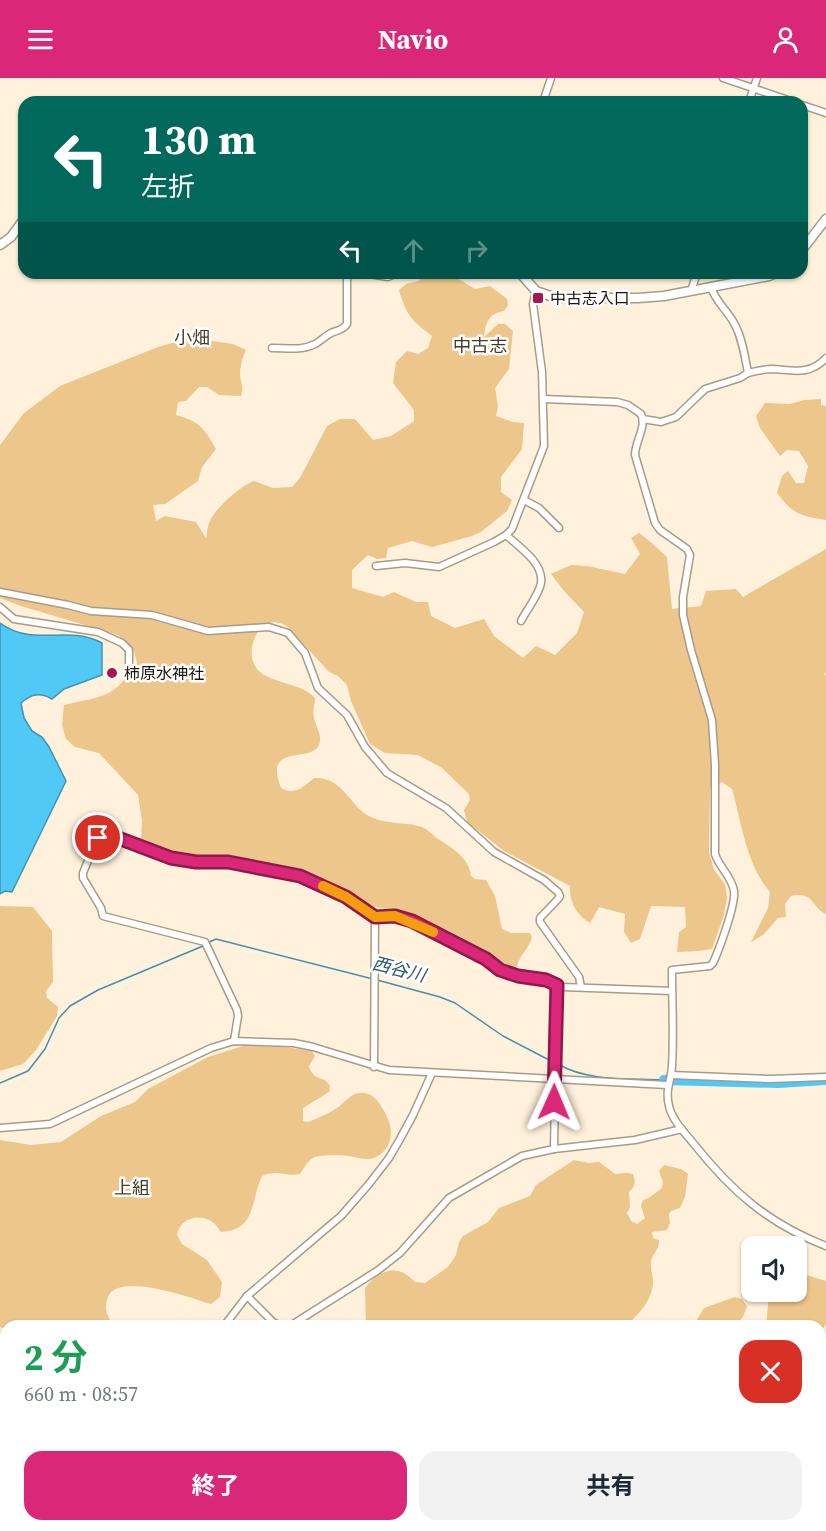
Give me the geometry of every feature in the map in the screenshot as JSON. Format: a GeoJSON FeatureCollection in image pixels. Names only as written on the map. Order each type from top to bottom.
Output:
{"type":"FeatureCollection","features":[{"type":"Feature","properties":{"kind":"main road"},"geometry":{"type":"LineString","coordinates":[[808,242],[826,219]]}},
{"type":"Feature","properties":{"kind":"main road"},"geometry":{"type":"LineString","coordinates":[[0,245],[11,237],[18,227]]}},
{"type":"Feature","properties":{"kind":"main road"},"geometry":{"type":"LineString","coordinates":[[525,279],[536,291],[556,298],[638,298],[692,291],[753,279]]}},
{"type":"Feature","properties":{"kind":"street"},"geometry":{"type":"LineString","coordinates":[[545,96],[551,78]]}},
{"type":"Feature","properties":{"kind":"street"},"geometry":{"type":"LineString","coordinates":[[723,78],[777,96]]}},
{"type":"Feature","properties":{"kind":"street"},"geometry":{"type":"LineString","coordinates":[[751,96],[757,78]]}},
{"type":"Feature","properties":{"kind":"street"},"geometry":{"type":"LineString","coordinates":[[808,107],[826,113]]}},
{"type":"Feature","properties":{"kind":"street"},"geometry":{"type":"LineString","coordinates":[[272,348],[296,350],[316,344],[333,332],[344,328],[347,324],[347,279]]}},
{"type":"Feature","properties":{"kind":"street"},"geometry":{"type":"LineString","coordinates":[[692,291],[695,279]]}},
{"type":"Feature","properties":{"kind":"street"},"geometry":{"type":"LineString","coordinates":[[711,287],[738,332],[748,373]]}},
{"type":"Feature","properties":{"kind":"street"},"geometry":{"type":"LineString","coordinates":[[376,566],[405,563],[439,567],[507,535],[512,529],[544,446],[542,372],[533,304],[536,291]]}},
{"type":"Feature","properties":{"kind":"street"},"geometry":{"type":"LineString","coordinates":[[643,419],[661,422],[676,417],[705,389],[740,378],[748,373],[764,369],[795,372],[822,363],[826,358]]}},
{"type":"Feature","properties":{"kind":"street"},"geometry":{"type":"LineString","coordinates":[[544,399],[617,402],[637,410],[643,419],[635,455],[655,523],[660,530],[687,549],[690,555],[683,597],[683,615],[712,720],[715,765],[715,854],[734,891],[731,912],[713,963],[710,966],[672,970],[671,1075],[667,1085],[669,1109],[682,1129],[718,1173],[755,1208],[800,1236],[826,1246]]}},
{"type":"Feature","properties":{"kind":"street"},"geometry":{"type":"LineString","coordinates":[[524,500],[539,508],[559,528]]}},
{"type":"Feature","properties":{"kind":"street"},"geometry":{"type":"LineString","coordinates":[[507,535],[537,565],[541,573],[541,585],[521,621]]}},
{"type":"Feature","properties":{"kind":"street"},"geometry":{"type":"LineString","coordinates":[[0,592],[91,611],[152,615],[208,631],[269,627],[288,633],[305,653],[318,688],[348,715],[365,747],[387,773],[410,788],[437,801],[503,858],[544,880],[558,892],[560,896],[540,918],[540,922],[579,977],[581,987]]}},
{"type":"Feature","properties":{"kind":"street"},"geometry":{"type":"LineString","coordinates":[[0,607],[14,619],[98,633],[122,643],[129,650],[129,663]]}},
{"type":"Feature","properties":{"kind":"street"},"geometry":{"type":"LineString","coordinates":[[234,1041],[237,1010],[206,943],[103,916],[101,908],[83,878],[98,838],[102,835],[113,836],[171,858],[196,862],[228,862],[300,876],[346,897],[375,917],[395,916],[412,921],[477,954],[500,970],[518,976],[546,980],[557,985],[672,991]]}},
{"type":"Feature","properties":{"kind":"street"},"geometry":{"type":"LineString","coordinates":[[374,1067],[375,917]]}},
{"type":"Feature","properties":{"kind":"street"},"geometry":{"type":"LineString","coordinates":[[554,1149],[557,985]]}},
{"type":"Feature","properties":{"kind":"street"},"geometry":{"type":"LineString","coordinates":[[0,1128],[50,1124],[211,1048],[234,1041],[294,1043],[389,1070],[667,1085]]}},
{"type":"Feature","properties":{"kind":"street"},"geometry":{"type":"LineString","coordinates":[[229,1320],[247,1296],[341,1215],[369,1184],[400,1139],[432,1073]]}},
{"type":"Feature","properties":{"kind":"street"},"geometry":{"type":"LineString","coordinates":[[671,1075],[770,1079],[826,1077]]}},
{"type":"Feature","properties":{"kind":"street"},"geometry":{"type":"LineString","coordinates":[[299,1320],[385,1265],[400,1252],[449,1198],[522,1156],[535,1151],[635,1140],[682,1129]]}},
{"type":"Feature","properties":{"kind":"street"},"geometry":{"type":"LineString","coordinates":[[247,1296],[271,1320]]}},
{"type":"Feature","properties":{"kind":"shaded area"},"geometry":{"type":"Polygon","coordinates":[[[420,279],[459,279],[475,289],[490,286],[507,299],[508,305],[504,311],[494,314],[489,320],[484,337],[498,324],[505,324],[513,331],[509,369],[495,388],[498,406],[496,416],[524,423],[522,449],[501,477],[501,492],[512,500],[507,511],[481,532],[472,536],[432,547],[412,541],[388,548],[386,558],[377,559],[368,555],[352,570],[352,588],[383,597],[394,592],[416,602],[428,602],[431,616],[455,628],[484,619],[494,636],[523,658],[536,646],[555,655],[577,633],[584,612],[551,574],[571,565],[625,574],[640,554],[631,538],[639,533],[667,557],[672,609],[701,606],[706,591],[736,589],[743,597],[826,549],[826,673],[824,674],[826,675],[826,914],[808,897],[791,896],[785,904],[786,917],[778,918],[763,935],[751,942],[768,908],[770,892],[755,869],[750,856],[732,789],[722,782],[710,788],[709,852],[714,870],[725,884],[727,898],[724,915],[712,949],[677,952],[679,932],[686,927],[685,907],[651,906],[640,939],[631,943],[624,932],[625,914],[599,907],[590,923],[574,907],[570,886],[504,851],[467,822],[464,810],[470,800],[469,794],[442,768],[418,755],[385,753],[370,744],[351,701],[347,685],[338,676],[329,672],[290,629],[281,623],[272,622],[265,625],[254,639],[252,657],[255,666],[266,676],[301,688],[315,698],[313,715],[320,738],[319,745],[314,750],[290,756],[278,765],[277,774],[281,788],[294,791],[314,778],[324,779],[338,786],[369,816],[424,828],[453,849],[467,863],[471,876],[475,879],[486,880],[495,896],[502,929],[511,933],[530,933],[532,937],[517,967],[512,970],[506,969],[480,952],[420,920],[396,910],[374,907],[295,869],[226,857],[186,856],[148,847],[141,840],[142,821],[138,795],[99,753],[75,747],[66,739],[62,725],[64,705],[98,697],[114,690],[137,663],[134,651],[118,635],[0,598],[0,445],[24,413],[60,386],[158,347],[190,338],[233,344],[246,350],[240,368],[241,396],[219,395],[207,387],[199,387],[186,401],[178,402],[176,415],[201,427],[216,449],[202,467],[198,481],[165,504],[153,505],[156,521],[165,516],[196,522],[206,538],[209,523],[216,511],[248,484],[254,481],[273,488],[292,487],[300,478],[327,426],[340,419],[355,419],[373,440],[391,436],[414,421],[414,410],[393,383],[396,362],[407,351],[418,354],[428,348],[432,336],[411,317],[404,306],[399,290],[406,284],[420,279]]]}},
{"type":"Feature","properties":{"kind":"shaded area"},"geometry":{"type":"Polygon","coordinates":[[[821,399],[821,405],[826,406],[826,520],[798,513],[788,506],[777,493],[782,476],[788,471],[796,483],[804,483],[808,466],[799,451],[787,450],[780,456],[760,428],[756,416],[765,403],[790,404],[821,399]]]}},
{"type":"Feature","properties":{"kind":"shaded area"},"geometry":{"type":"Polygon","coordinates":[[[0,906],[33,907],[52,931],[53,982],[46,991],[47,998],[58,1007],[57,1016],[36,1050],[23,1064],[0,1071],[0,906]]]}},
{"type":"Feature","properties":{"kind":"shaded area"},"geometry":{"type":"Polygon","coordinates":[[[243,1046],[285,1047],[312,1051],[315,1056],[309,1066],[311,1072],[325,1080],[330,1086],[329,1092],[303,1108],[303,1121],[308,1122],[327,1114],[350,1096],[367,1094],[376,1099],[388,1119],[391,1132],[389,1144],[377,1157],[370,1159],[341,1155],[319,1156],[310,1160],[300,1174],[272,1173],[262,1176],[247,1220],[233,1230],[221,1232],[206,1219],[195,1218],[185,1221],[177,1235],[182,1244],[207,1260],[222,1282],[220,1297],[211,1304],[154,1288],[123,1287],[112,1291],[107,1300],[107,1314],[110,1320],[0,1320],[0,1140],[31,1145],[61,1142],[101,1116],[135,1102],[148,1089],[208,1057],[243,1046]]]}},
{"type":"Feature","properties":{"kind":"shaded area"},"geometry":{"type":"Polygon","coordinates":[[[574,1160],[599,1162],[615,1174],[633,1174],[634,1184],[629,1192],[630,1207],[627,1213],[631,1221],[637,1224],[645,1218],[641,1206],[643,1200],[662,1188],[663,1182],[659,1171],[664,1165],[681,1169],[688,1174],[685,1197],[680,1208],[669,1214],[670,1223],[667,1230],[652,1232],[653,1238],[659,1240],[659,1243],[651,1262],[652,1288],[648,1301],[632,1320],[366,1320],[365,1288],[376,1276],[389,1271],[402,1272],[415,1282],[425,1283],[448,1267],[456,1255],[463,1236],[488,1222],[499,1208],[530,1196],[536,1185],[574,1160]]]}},
{"type":"Feature","properties":{"kind":"shaded area"},"geometry":{"type":"Polygon","coordinates":[[[807,1275],[826,1281],[826,1320],[767,1320],[768,1302],[807,1302],[807,1275]]]}},
{"type":"Feature","properties":{"kind":"shaded area"},"geometry":{"type":"Polygon","coordinates":[[[735,1297],[741,1299],[741,1302],[747,1306],[740,1320],[697,1320],[704,1308],[735,1297]]]}},
{"type":"Feature","properties":{"kind":"water"},"geometry":{"type":"Polygon","coordinates":[[[0,623],[26,634],[76,635],[102,643],[102,675],[64,689],[52,699],[44,695],[36,695],[21,703],[24,718],[32,731],[42,737],[49,747],[66,781],[12,892],[5,891],[0,894],[0,623]]]}},
{"type":"Feature","properties":{"kind":"waterway","name":"西谷川"},"geometry":{"type":"LineString","coordinates":[[207,943],[216,939],[373,979]]}},
{"type":"Feature","properties":{"kind":"waterway","name":"西谷川"},"geometry":{"type":"LineString","coordinates":[[0,1083],[28,1071],[45,1049],[59,1018],[70,1006],[98,990],[203,946]]}},
{"type":"Feature","properties":{"kind":"waterway","name":"西谷川"},"geometry":{"type":"LineString","coordinates":[[377,980],[455,1003],[503,1036],[553,1062]]}},
{"type":"Feature","properties":{"kind":"waterway","name":"西谷川"},"geometry":{"type":"LineString","coordinates":[[558,1064],[582,1074],[623,1079],[664,1080]]}},
{"type":"Feature","properties":{"kind":"waterway","name":"西谷川"},"geometry":{"type":"LineString","coordinates":[[664,1080],[778,1083],[826,1080]]}},
{"type":"Feature","properties":{"kind":"slow traffic"},"geometry":{"type":"LineString","coordinates":[[323,886],[346,897],[375,917],[395,916],[412,921],[433,932]]}},
{"type":"Feature","properties":{"kind":"place","name":"中古志入口"},"geometry":{"type":"Point","coordinates":[538,298]}},
{"type":"Feature","properties":{"kind":"place","name":"柿原水神社"},"geometry":{"type":"Point","coordinates":[112,673]}},
{"type":"Feature","properties":{"kind":"district","name":"小畑"},"geometry":{"type":"Point","coordinates":[192,337]}},
{"type":"Feature","properties":{"kind":"district","name":"中古志"},"geometry":{"type":"Point","coordinates":[480,345]}},
{"type":"Feature","properties":{"kind":"district","name":"上組"},"geometry":{"type":"Point","coordinates":[132,1187]}},
{"type":"Feature","properties":{"kind":"route"},"geometry":{"type":"LineString","coordinates":[[98,838],[102,835],[113,836],[171,858],[196,862],[228,862],[300,876],[346,897],[375,917],[395,916],[412,921],[486,959],[500,970],[518,976],[546,980],[557,985],[554,1102]]}}]}
